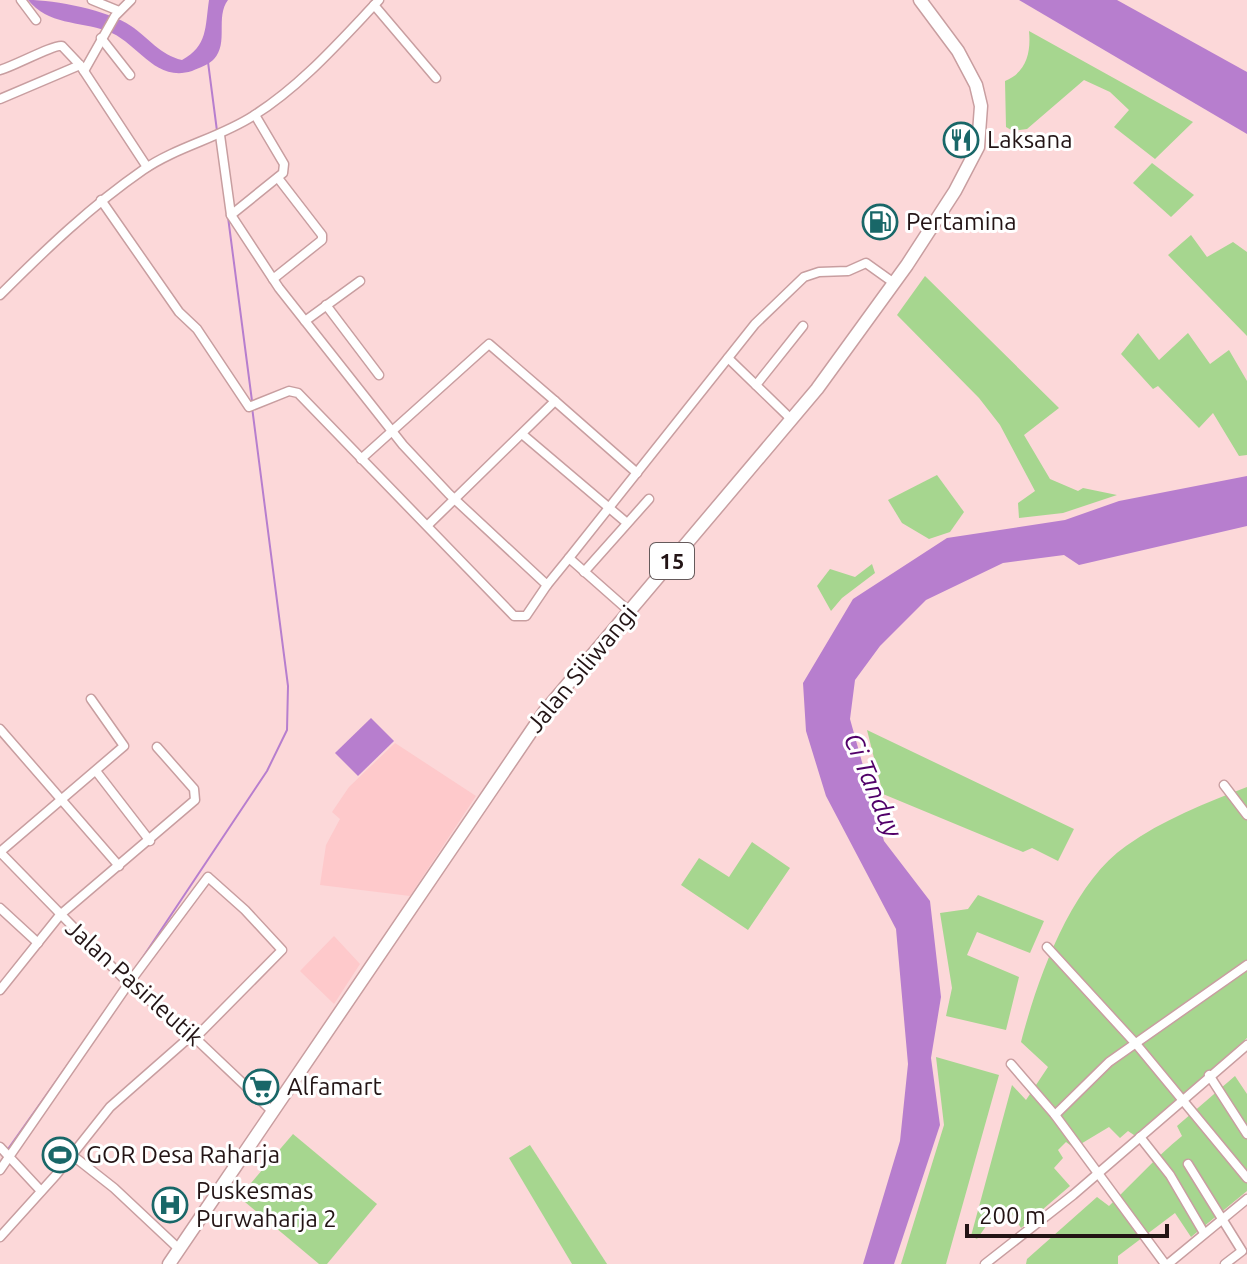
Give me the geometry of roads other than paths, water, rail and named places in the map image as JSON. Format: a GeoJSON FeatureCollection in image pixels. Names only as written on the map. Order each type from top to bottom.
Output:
{"type":"FeatureCollection","features":[{"type":"Feature","properties":{"kind":"highway","name":"Jalan Siliwangi"},"geometry":{"type":"LineString","coordinates":[[169,1264],[545,711],[792,420],[894,283],[955,191],[974,156],[980,136],[981,106],[976,85],[958,51],[920,0]]}},
{"type":"Feature","properties":{"kind":"street"},"geometry":{"type":"LineString","coordinates":[[21,0],[36,20]]}},
{"type":"Feature","properties":{"kind":"street"},"geometry":{"type":"LineString","coordinates":[[92,0],[117,14]]}},
{"type":"Feature","properties":{"kind":"street"},"geometry":{"type":"LineString","coordinates":[[0,99],[82,68],[117,14],[131,0]]}},
{"type":"Feature","properties":{"kind":"street"},"geometry":{"type":"LineString","coordinates":[[0,295],[101,200],[147,167],[255,115],[290,88],[376,2],[436,78]]}},
{"type":"Feature","properties":{"kind":"street"},"geometry":{"type":"LineString","coordinates":[[103,35],[130,75]]}},
{"type":"Feature","properties":{"kind":"street"},"geometry":{"type":"LineString","coordinates":[[0,70],[26,62],[59,44],[82,68],[147,167]]}},
{"type":"Feature","properties":{"kind":"street"},"geometry":{"type":"LineString","coordinates":[[231,215],[283,173],[284,164],[255,115]]}},
{"type":"Feature","properties":{"kind":"street"},"geometry":{"type":"LineString","coordinates":[[216,136],[231,215],[273,279],[391,432],[454,498],[547,585]]}},
{"type":"Feature","properties":{"kind":"street"},"geometry":{"type":"LineString","coordinates":[[273,279],[322,240],[322,235],[278,178]]}},
{"type":"Feature","properties":{"kind":"street"},"geometry":{"type":"LineString","coordinates":[[101,200],[179,312],[197,329],[252,407],[294,391],[519,619],[526,616],[547,585],[755,324],[811,274],[848,271],[866,263],[894,283]]}},
{"type":"Feature","properties":{"kind":"street"},"geometry":{"type":"LineString","coordinates":[[305,321],[360,281]]}},
{"type":"Feature","properties":{"kind":"street"},"geometry":{"type":"LineString","coordinates":[[326,305],[379,375]]}},
{"type":"Feature","properties":{"kind":"street"},"geometry":{"type":"LineString","coordinates":[[756,385],[803,326]]}},
{"type":"Feature","properties":{"kind":"street"},"geometry":{"type":"LineString","coordinates":[[361,459],[489,344],[637,473]]}},
{"type":"Feature","properties":{"kind":"street"},"geometry":{"type":"LineString","coordinates":[[728,358],[792,420]]}},
{"type":"Feature","properties":{"kind":"street"},"geometry":{"type":"LineString","coordinates":[[428,525],[555,401]]}},
{"type":"Feature","properties":{"kind":"street"},"geometry":{"type":"LineString","coordinates":[[522,434],[627,523]]}},
{"type":"Feature","properties":{"kind":"street"},"geometry":{"type":"LineString","coordinates":[[584,572],[649,499]]}},
{"type":"Feature","properties":{"kind":"street"},"geometry":{"type":"LineString","coordinates":[[569,558],[629,611]]}},
{"type":"Feature","properties":{"kind":"street"},"geometry":{"type":"LineString","coordinates":[[0,852],[125,744],[91,699]]}},
{"type":"Feature","properties":{"kind":"street"},"geometry":{"type":"LineString","coordinates":[[0,729],[119,866]]}},
{"type":"Feature","properties":{"kind":"street"},"geometry":{"type":"LineString","coordinates":[[0,990],[60,915],[150,841],[197,796],[157,747]]}},
{"type":"Feature","properties":{"kind":"street"},"geometry":{"type":"LineString","coordinates":[[96,771],[150,841]]}},
{"type":"Feature","properties":{"kind":"street"},"geometry":{"type":"LineString","coordinates":[[1224,785],[1247,815]]}},
{"type":"Feature","properties":{"kind":"street","name":"Jalan Pasirleutik"},"geometry":{"type":"LineString","coordinates":[[0,852],[126,980],[194,1036],[272,1111]]}},
{"type":"Feature","properties":{"kind":"street"},"geometry":{"type":"LineString","coordinates":[[0,1170],[5,1152],[126,980],[208,877],[245,910],[282,950],[194,1036],[110,1107],[0,1237]]}},
{"type":"Feature","properties":{"kind":"street"},"geometry":{"type":"LineString","coordinates":[[0,908],[38,943]]}},
{"type":"Feature","properties":{"kind":"street"},"geometry":{"type":"LineString","coordinates":[[1047,947],[1137,1045],[1247,1178]]}},
{"type":"Feature","properties":{"kind":"street"},"geometry":{"type":"LineString","coordinates":[[1055,1115],[1109,1062],[1137,1045],[1219,981],[1247,965]]}},
{"type":"Feature","properties":{"kind":"street"},"geometry":{"type":"LineString","coordinates":[[985,1264],[1247,1045]]}},
{"type":"Feature","properties":{"kind":"street"},"geometry":{"type":"LineString","coordinates":[[1011,1064],[1099,1171],[1167,1264],[1246,1200]]}},
{"type":"Feature","properties":{"kind":"street"},"geometry":{"type":"LineString","coordinates":[[1209,1075],[1247,1134]]}},
{"type":"Feature","properties":{"kind":"street"},"geometry":{"type":"LineString","coordinates":[[1140,1137],[1170,1175],[1204,1233]]}},
{"type":"Feature","properties":{"kind":"street"},"geometry":{"type":"LineString","coordinates":[[5,1152],[41,1191]]}},
{"type":"Feature","properties":{"kind":"street"},"geometry":{"type":"LineString","coordinates":[[72,1155],[114,1188],[179,1249]]}},
{"type":"Feature","properties":{"kind":"street"},"geometry":{"type":"LineString","coordinates":[[1188,1164],[1244,1249],[1225,1264]]}},
{"type":"Feature","properties":{"kind":"waterway"},"geometry":{"type":"LineString","coordinates":[[208,62],[217,131]]}},
{"type":"Feature","properties":{"kind":"waterway"},"geometry":{"type":"LineString","coordinates":[[228,217],[252,401]]}},
{"type":"Feature","properties":{"kind":"waterway"},"geometry":{"type":"LineString","coordinates":[[137,966],[267,771],[287,730],[288,686],[252,407]]}},
{"type":"Feature","properties":{"kind":"waterway"},"geometry":{"type":"LineString","coordinates":[[8,1149],[76,1053]]}},
{"type":"Feature","properties":{"kind":"place","name":"Laksana"},"geometry":{"type":"Point","coordinates":[961,140]}},
{"type":"Feature","properties":{"kind":"place","name":"Pertamina"},"geometry":{"type":"Point","coordinates":[880,222]}},
{"type":"Feature","properties":{"kind":"place","name":"Alfamart"},"geometry":{"type":"Point","coordinates":[261,1087]}},
{"type":"Feature","properties":{"kind":"place","name":"GOR Desa Raharja"},"geometry":{"type":"Point","coordinates":[60,1155]}},
{"type":"Feature","properties":{"kind":"place","name":"Puskesmas Purwaharja 2"},"geometry":{"type":"Point","coordinates":[170,1205]}},
{"type":"Feature","properties":{"kind":"water label","name":"Ci Tanduy"},"geometry":{"type":"Point","coordinates":[873,785]}}]}
